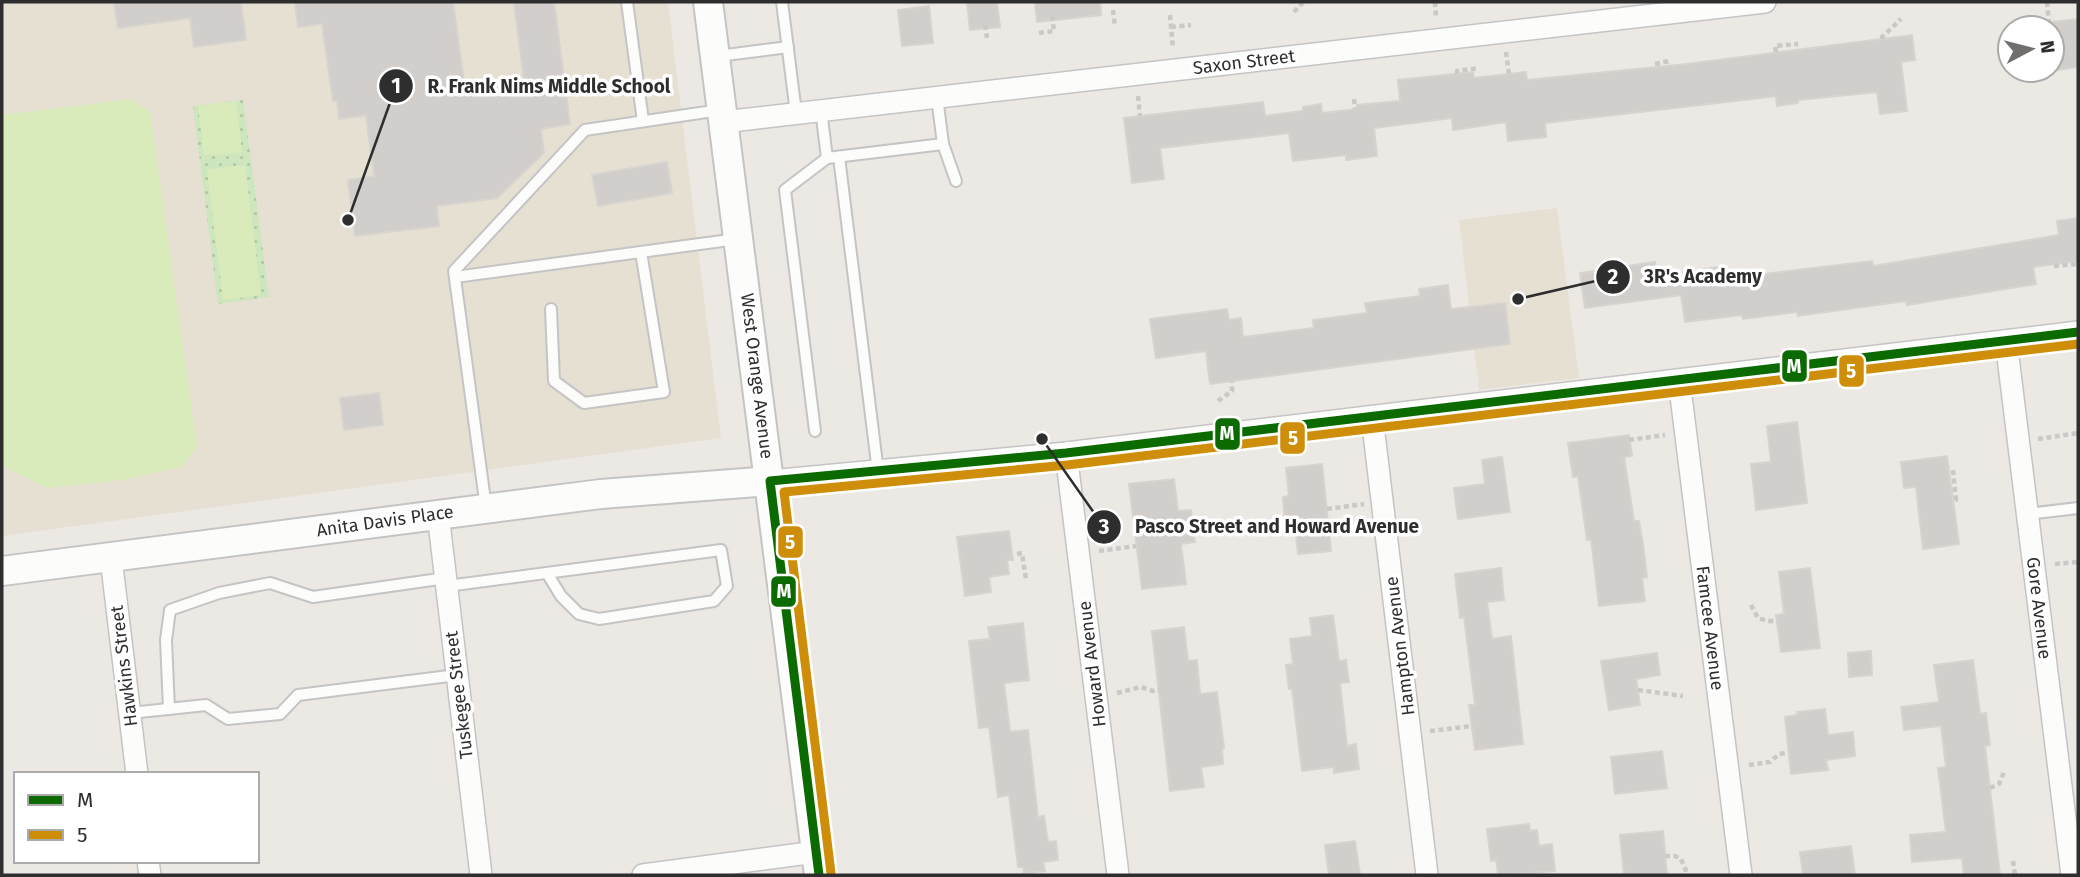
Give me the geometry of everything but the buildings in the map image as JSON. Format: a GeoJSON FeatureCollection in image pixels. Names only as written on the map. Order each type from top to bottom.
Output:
{"type":"FeatureCollection","features":[{"type":"Feature","properties":{"kind":"main road","name":"West Orange Avenue"},"geometry":{"type":"LineString","coordinates":[[708,2],[818,863]]}},
{"type":"Feature","properties":{"kind":"main road","name":"Anita Davis Place"},"geometry":{"type":"LineString","coordinates":[[2,571],[601,494],[770,481]]}},
{"type":"Feature","properties":{"kind":"street","name":"Saxon Street"},"geometry":{"type":"LineString","coordinates":[[722,116],[796,113],[1765,2]]}},
{"type":"Feature","properties":{"kind":"street"},"geometry":{"type":"LineString","coordinates":[[770,481],[1066,453],[2078,332]]}},
{"type":"Feature","properties":{"kind":"street","name":"Gore Avenue"},"geometry":{"type":"LineString","coordinates":[[2006,341],[2072,875]]}},
{"type":"Feature","properties":{"kind":"street","name":"Famcee Avenue"},"geometry":{"type":"LineString","coordinates":[[1679,380],[1741,875]]}},
{"type":"Feature","properties":{"kind":"street","name":"Hampton Avenue"},"geometry":{"type":"LineString","coordinates":[[1372,417],[1427,875]]}},
{"type":"Feature","properties":{"kind":"street","name":"Howard Avenue"},"geometry":{"type":"LineString","coordinates":[[1066,453],[1118,875]]}},
{"type":"Feature","properties":{"kind":"street","name":"Tuskegee Street"},"geometry":{"type":"LineString","coordinates":[[438,514],[481,875]]}},
{"type":"Feature","properties":{"kind":"street","name":"Hawkins Street"},"geometry":{"type":"LineString","coordinates":[[111,558],[137,772]]}},
{"type":"Feature","properties":{"kind":"street"},"geometry":{"type":"LineString","coordinates":[[643,875],[818,863]]}},
{"type":"Feature","properties":{"kind":"lane"},"geometry":{"type":"LineString","coordinates":[[627,2],[643,121]]}},
{"type":"Feature","properties":{"kind":"lane"},"geometry":{"type":"LineString","coordinates":[[782,2],[796,113]]}},
{"type":"Feature","properties":{"kind":"lane"},"geometry":{"type":"LineString","coordinates":[[715,57],[788,47]]}},
{"type":"Feature","properties":{"kind":"lane"},"geometry":{"type":"LineString","coordinates":[[937,97],[943,144],[956,181]]}},
{"type":"Feature","properties":{"kind":"lane"},"geometry":{"type":"LineString","coordinates":[[821,110],[833,158],[878,472]]}},
{"type":"Feature","properties":{"kind":"lane"},"geometry":{"type":"LineString","coordinates":[[486,508],[454,271],[585,130],[643,121],[722,116]]}},
{"type":"Feature","properties":{"kind":"lane"},"geometry":{"type":"LineString","coordinates":[[815,431],[785,190],[833,158],[943,144]]}},
{"type":"Feature","properties":{"kind":"lane"},"geometry":{"type":"LineString","coordinates":[[455,276],[739,239]]}},
{"type":"Feature","properties":{"kind":"lane"},"geometry":{"type":"LineString","coordinates":[[551,309],[554,381],[584,403],[664,392],[640,252]]}},
{"type":"Feature","properties":{"kind":"lane"},"geometry":{"type":"LineString","coordinates":[[2027,514],[2078,508]]}},
{"type":"Feature","properties":{"kind":"lane"},"geometry":{"type":"LineString","coordinates":[[169,709],[166,639],[170,610],[219,593],[270,583],[313,597],[547,573],[721,550],[727,586],[713,601],[599,619],[579,614],[561,596],[547,573]]}},
{"type":"Feature","properties":{"kind":"lane"},"geometry":{"type":"LineString","coordinates":[[130,713],[206,705],[228,719],[280,714],[298,695],[457,675]]}},
{"type":"Feature","properties":{"kind":"path"},"geometry":{"type":"LineString","coordinates":[[1294,12],[1303,2]]}},
{"type":"Feature","properties":{"kind":"path"},"geometry":{"type":"LineString","coordinates":[[1435,2],[1436,18]]}},
{"type":"Feature","properties":{"kind":"path"},"geometry":{"type":"LineString","coordinates":[[1113,10],[1115,27]]}},
{"type":"Feature","properties":{"kind":"path"},"geometry":{"type":"LineString","coordinates":[[1170,15],[1173,48]]}},
{"type":"Feature","properties":{"kind":"path"},"geometry":{"type":"LineString","coordinates":[[1040,33],[1054,31],[1052,17]]}},
{"type":"Feature","properties":{"kind":"path"},"geometry":{"type":"LineString","coordinates":[[1882,39],[1901,19]]}},
{"type":"Feature","properties":{"kind":"path"},"geometry":{"type":"LineString","coordinates":[[985,25],[987,38]]}},
{"type":"Feature","properties":{"kind":"path"},"geometry":{"type":"LineString","coordinates":[[1171,27],[1191,25]]}},
{"type":"Feature","properties":{"kind":"path"},"geometry":{"type":"LineString","coordinates":[[1776,52],[1775,46],[1798,44]]}},
{"type":"Feature","properties":{"kind":"path"},"geometry":{"type":"LineString","coordinates":[[1506,52],[1509,74]]}},
{"type":"Feature","properties":{"kind":"path"},"geometry":{"type":"LineString","coordinates":[[1655,64],[1669,61],[1669,64]]}},
{"type":"Feature","properties":{"kind":"path"},"geometry":{"type":"LineString","coordinates":[[1457,74],[1457,71],[1479,68]]}},
{"type":"Feature","properties":{"kind":"path"},"geometry":{"type":"LineString","coordinates":[[1137,93],[1140,116]]}},
{"type":"Feature","properties":{"kind":"path"},"geometry":{"type":"LineString","coordinates":[[1354,99],[1355,110]]}},
{"type":"Feature","properties":{"kind":"path"},"geometry":{"type":"LineString","coordinates":[[2054,266],[2077,264],[2076,261]]}},
{"type":"Feature","properties":{"kind":"path"},"geometry":{"type":"LineString","coordinates":[[1218,401],[1232,391],[1232,381]]}},
{"type":"Feature","properties":{"kind":"path"},"geometry":{"type":"LineString","coordinates":[[2018,442],[2078,433]]}},
{"type":"Feature","properties":{"kind":"path"},"geometry":{"type":"LineString","coordinates":[[1629,440],[1669,435]]}},
{"type":"Feature","properties":{"kind":"path"},"geometry":{"type":"LineString","coordinates":[[1952,470],[1956,500],[1953,500]]}},
{"type":"Feature","properties":{"kind":"path"},"geometry":{"type":"LineString","coordinates":[[1327,509],[1382,502]]}},
{"type":"Feature","properties":{"kind":"path"},"geometry":{"type":"LineString","coordinates":[[1096,551],[1136,546]]}},
{"type":"Feature","properties":{"kind":"path"},"geometry":{"type":"LineString","coordinates":[[1017,554],[1022,553],[1026,579]]}},
{"type":"Feature","properties":{"kind":"path"},"geometry":{"type":"LineString","coordinates":[[2056,564],[2078,562]]}},
{"type":"Feature","properties":{"kind":"path"},"geometry":{"type":"LineString","coordinates":[[1751,604],[1759,618],[1777,621]]}},
{"type":"Feature","properties":{"kind":"path"},"geometry":{"type":"LineString","coordinates":[[1096,695],[1141,687],[1159,690]]}},
{"type":"Feature","properties":{"kind":"path"},"geometry":{"type":"LineString","coordinates":[[1638,690],[1683,696]]}},
{"type":"Feature","properties":{"kind":"path"},"geometry":{"type":"LineString","coordinates":[[1429,732],[1472,726]]}},
{"type":"Feature","properties":{"kind":"path"},"geometry":{"type":"LineString","coordinates":[[1728,768],[1770,762],[1779,754],[1786,755]]}},
{"type":"Feature","properties":{"kind":"path"},"geometry":{"type":"LineString","coordinates":[[1990,788],[1999,784],[2005,770]]}},
{"type":"Feature","properties":{"kind":"path"},"geometry":{"type":"LineString","coordinates":[[1665,856],[1681,859],[1687,867],[1688,875]]}},
{"type":"Feature","properties":{"kind":"path"},"geometry":{"type":"LineString","coordinates":[[2013,861],[2015,875]]}},
{"type":"Feature","properties":{"kind":"shaded area"},"geometry":{"type":"Polygon","coordinates":[[[2,2],[668,2],[721,438],[2,536],[2,2]]]}},
{"type":"Feature","properties":{"kind":"shaded area"},"geometry":{"type":"Polygon","coordinates":[[[1557,208],[1579,378],[1479,390],[1459,220],[1557,208]]]}},
{"type":"Feature","properties":{"kind":"green space"},"geometry":{"type":"Polygon","coordinates":[[[131,99],[150,112],[197,446],[181,467],[122,480],[47,488],[2,466],[2,115],[131,99]]]}},
{"type":"Feature","properties":{"kind":"green space"},"geometry":{"type":"Polygon","coordinates":[[[243,100],[269,297],[218,304],[193,106],[243,100]]]}},
{"type":"Feature","properties":{"kind":"green space"},"geometry":{"type":"Polygon","coordinates":[[[236,101],[242,152],[204,156],[198,106],[236,101]]]}},
{"type":"Feature","properties":{"kind":"green space"},"geometry":{"type":"Polygon","coordinates":[[[245,165],[261,295],[223,300],[207,170],[245,165]]]}},
{"type":"Feature","properties":{"kind":"transit line","name":"M"},"geometry":{"type":"LineString","coordinates":[[819,875],[770,481],[1066,453],[2078,332]]}},
{"type":"Feature","properties":{"kind":"transit line","name":"5"},"geometry":{"type":"LineString","coordinates":[[831,873],[784,492],[1067,465],[2078,344]]}},
{"type":"Feature","properties":{"kind":"place","name":"R. Frank Nims Middle School"},"geometry":{"type":"Point","coordinates":[348,220]}},
{"type":"Feature","properties":{"kind":"place","name":"3R's Academy"},"geometry":{"type":"Point","coordinates":[1518,299]}},
{"type":"Feature","properties":{"kind":"place","name":"Pasco Street and Howard Avenue"},"geometry":{"type":"Point","coordinates":[1042,439]}}]}
